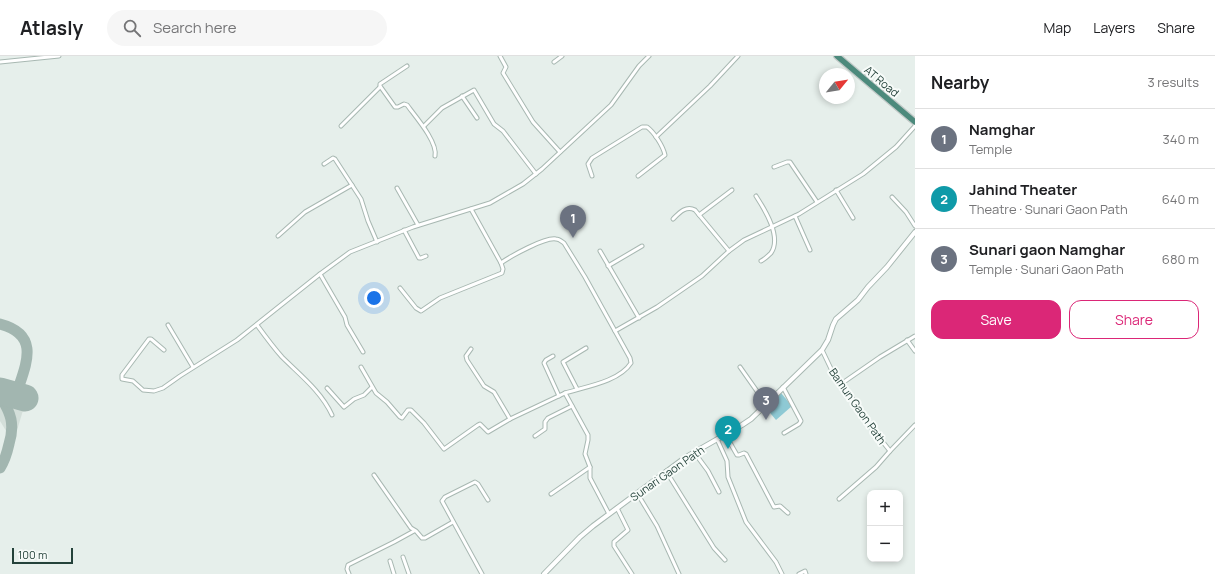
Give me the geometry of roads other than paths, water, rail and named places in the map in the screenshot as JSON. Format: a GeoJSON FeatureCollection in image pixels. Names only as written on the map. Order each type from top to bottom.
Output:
{"type":"FeatureCollection","features":[{"type":"Feature","properties":{"kind":"highway","name":"AT Road"},"geometry":{"type":"LineString","coordinates":[[837,56],[915,122]]}},
{"type":"Feature","properties":{"kind":"street"},"geometry":{"type":"LineString","coordinates":[[5,56],[7,61]]}},
{"type":"Feature","properties":{"kind":"street"},"geometry":{"type":"LineString","coordinates":[[0,62],[59,56]]}},
{"type":"Feature","properties":{"kind":"street"},"geometry":{"type":"LineString","coordinates":[[500,56],[506,67],[503,73],[533,122],[560,152]]}},
{"type":"Feature","properties":{"kind":"street"},"geometry":{"type":"LineString","coordinates":[[554,62],[562,56]]}},
{"type":"Feature","properties":{"kind":"street"},"geometry":{"type":"LineString","coordinates":[[164,350],[152,339],[149,339],[122,374],[122,379],[133,381],[143,390],[154,391],[163,388],[237,340],[350,252],[404,230],[471,209],[502,197],[536,174],[615,100],[635,72],[649,56]]}},
{"type":"Feature","properties":{"kind":"street"},"geometry":{"type":"LineString","coordinates":[[656,137],[710,86],[738,56]]}},
{"type":"Feature","properties":{"kind":"street"},"geometry":{"type":"LineString","coordinates":[[341,126],[380,87],[380,84],[407,66]]}},
{"type":"Feature","properties":{"kind":"street"},"geometry":{"type":"LineString","coordinates":[[380,87],[395,107],[404,104],[407,105],[424,126],[436,149],[435,156]]}},
{"type":"Feature","properties":{"kind":"street"},"geometry":{"type":"LineString","coordinates":[[424,126],[437,112],[462,96],[472,91],[476,91],[494,124],[503,131],[536,174]]}},
{"type":"Feature","properties":{"kind":"street"},"geometry":{"type":"LineString","coordinates":[[462,96],[477,118]]}},
{"type":"Feature","properties":{"kind":"street"},"geometry":{"type":"LineString","coordinates":[[615,331],[639,318],[702,276],[729,251],[744,240],[795,216],[863,174],[888,154],[915,126]]}},
{"type":"Feature","properties":{"kind":"street"},"geometry":{"type":"LineString","coordinates":[[592,176],[588,164],[590,160],[644,127],[649,128],[656,137],[665,155],[638,176]]}},
{"type":"Feature","properties":{"kind":"street"},"geometry":{"type":"LineString","coordinates":[[324,164],[334,158],[363,204],[377,242]]}},
{"type":"Feature","properties":{"kind":"street"},"geometry":{"type":"LineString","coordinates":[[774,167],[790,162],[817,202]]}},
{"type":"Feature","properties":{"kind":"street"},"geometry":{"type":"LineString","coordinates":[[278,236],[305,212],[352,185]]}},
{"type":"Feature","properties":{"kind":"street"},"geometry":{"type":"LineString","coordinates":[[398,188],[418,225]]}},
{"type":"Feature","properties":{"kind":"street"},"geometry":{"type":"LineString","coordinates":[[699,215],[732,190]]}},
{"type":"Feature","properties":{"kind":"street"},"geometry":{"type":"LineString","coordinates":[[836,190],[853,218]]}},
{"type":"Feature","properties":{"kind":"street"},"geometry":{"type":"LineString","coordinates":[[756,196],[768,216],[774,239],[772,250],[767,257],[761,261]]}},
{"type":"Feature","properties":{"kind":"street"},"geometry":{"type":"LineString","coordinates":[[892,197],[906,212],[915,226]]}},
{"type":"Feature","properties":{"kind":"street"},"geometry":{"type":"LineString","coordinates":[[672,219],[683,210],[688,208],[694,210],[729,251]]}},
{"type":"Feature","properties":{"kind":"street"},"geometry":{"type":"LineString","coordinates":[[400,288],[416,308],[421,311],[440,298],[500,274],[503,269],[501,263],[471,209]]}},
{"type":"Feature","properties":{"kind":"street"},"geometry":{"type":"LineString","coordinates":[[795,216],[810,250]]}},
{"type":"Feature","properties":{"kind":"street"},"geometry":{"type":"LineString","coordinates":[[404,230],[419,258],[426,256]]}},
{"type":"Feature","properties":{"kind":"street","name":"Sunari Gaon Path"},"geometry":{"type":"LineString","coordinates":[[544,574],[584,533],[666,471],[694,452],[747,422],[822,350],[828,340],[836,319],[858,300],[915,232]]}},
{"type":"Feature","properties":{"kind":"street"},"geometry":{"type":"LineString","coordinates":[[361,367],[372,387],[400,418],[402,418],[408,410],[411,410],[424,423],[443,449],[478,425],[481,425],[488,432],[510,419],[565,393],[602,382],[617,375],[629,366],[631,360],[586,277],[564,243],[558,239],[549,239],[525,249],[501,263]]}},
{"type":"Feature","properties":{"kind":"street"},"geometry":{"type":"LineString","coordinates":[[608,266],[642,246]]}},
{"type":"Feature","properties":{"kind":"street"},"geometry":{"type":"LineString","coordinates":[[600,251],[639,318]]}},
{"type":"Feature","properties":{"kind":"street"},"geometry":{"type":"LineString","coordinates":[[320,274],[363,352]]}},
{"type":"Feature","properties":{"kind":"street"},"geometry":{"type":"LineString","coordinates":[[168,325],[193,368]]}},
{"type":"Feature","properties":{"kind":"street"},"geometry":{"type":"LineString","coordinates":[[257,325],[281,356],[321,397],[332,415]]}},
{"type":"Feature","properties":{"kind":"street"},"geometry":{"type":"LineString","coordinates":[[841,384],[880,357],[915,336]]}},
{"type":"Feature","properties":{"kind":"street"},"geometry":{"type":"LineString","coordinates":[[908,340],[915,351]]}},
{"type":"Feature","properties":{"kind":"street"},"geometry":{"type":"LineString","coordinates":[[577,389],[563,362],[586,348]]}},
{"type":"Feature","properties":{"kind":"street"},"geometry":{"type":"LineString","coordinates":[[471,349],[466,356],[467,360],[484,386],[494,392],[510,419]]}},
{"type":"Feature","properties":{"kind":"street","name":"Bamun Gaon Path"},"geometry":{"type":"LineString","coordinates":[[822,350],[834,375],[849,393],[867,422],[890,451],[915,425]]}},
{"type":"Feature","properties":{"kind":"street"},"geometry":{"type":"LineString","coordinates":[[553,356],[544,363],[559,396]]}},
{"type":"Feature","properties":{"kind":"street"},"geometry":{"type":"LineString","coordinates":[[740,367],[766,404]]}},
{"type":"Feature","properties":{"kind":"street"},"geometry":{"type":"LineString","coordinates":[[328,388],[344,407],[354,399],[364,395],[372,387]]}},
{"type":"Feature","properties":{"kind":"street"},"geometry":{"type":"LineString","coordinates":[[783,387],[801,421],[784,434]]}},
{"type":"Feature","properties":{"kind":"street"},"geometry":{"type":"LineString","coordinates":[[565,393],[589,438],[585,454],[590,467],[590,478],[609,514]]}},
{"type":"Feature","properties":{"kind":"street"},"geometry":{"type":"LineString","coordinates":[[535,436],[546,430],[545,422],[548,418],[572,406]]}},
{"type":"Feature","properties":{"kind":"street"},"geometry":{"type":"LineString","coordinates":[[726,434],[738,454],[746,454],[774,507],[780,506],[788,513]]}},
{"type":"Feature","properties":{"kind":"street"},"geometry":{"type":"LineString","coordinates":[[717,439],[727,461],[728,477],[746,522],[776,562],[782,574]]}},
{"type":"Feature","properties":{"kind":"street"},"geometry":{"type":"LineString","coordinates":[[838,499],[876,467],[890,451]]}},
{"type":"Feature","properties":{"kind":"street"},"geometry":{"type":"LineString","coordinates":[[694,452],[708,471],[718,492]]}},
{"type":"Feature","properties":{"kind":"street"},"geometry":{"type":"LineString","coordinates":[[551,494],[590,467]]}},
{"type":"Feature","properties":{"kind":"street"},"geometry":{"type":"LineString","coordinates":[[666,471],[714,548],[725,560]]}},
{"type":"Feature","properties":{"kind":"street"},"geometry":{"type":"LineString","coordinates":[[374,475],[411,528],[423,538],[453,522]]}},
{"type":"Feature","properties":{"kind":"street"},"geometry":{"type":"LineString","coordinates":[[482,574],[442,502],[445,497],[475,482],[478,484],[488,500]]}},
{"type":"Feature","properties":{"kind":"street"},"geometry":{"type":"LineString","coordinates":[[637,493],[657,526],[678,574]]}},
{"type":"Feature","properties":{"kind":"street"},"geometry":{"type":"LineString","coordinates":[[617,508],[628,530],[614,542],[614,546],[632,574]]}},
{"type":"Feature","properties":{"kind":"street"},"geometry":{"type":"LineString","coordinates":[[349,574],[347,569],[348,565],[414,531]]}},
{"type":"Feature","properties":{"kind":"street"},"geometry":{"type":"LineString","coordinates":[[403,557],[409,574]]}},
{"type":"Feature","properties":{"kind":"street"},"geometry":{"type":"LineString","coordinates":[[390,561],[394,574]]}},
{"type":"Feature","properties":{"kind":"street"},"geometry":{"type":"LineString","coordinates":[[800,574],[804,571],[806,574]]}},
{"type":"Feature","properties":{"kind":"water"},"geometry":{"type":"Polygon","coordinates":[[[781,393],[792,406],[776,420],[766,408],[781,393]]]}},
{"type":"Feature","properties":{"kind":"place","name":"Namghar"},"geometry":{"type":"Point","coordinates":[573,238]}},
{"type":"Feature","properties":{"kind":"place","name":"Sunari gaon Namghar"},"geometry":{"type":"Point","coordinates":[766,420]}},
{"type":"Feature","properties":{"kind":"place","name":"Jahind Theater"},"geometry":{"type":"Point","coordinates":[728,449]}}]}
